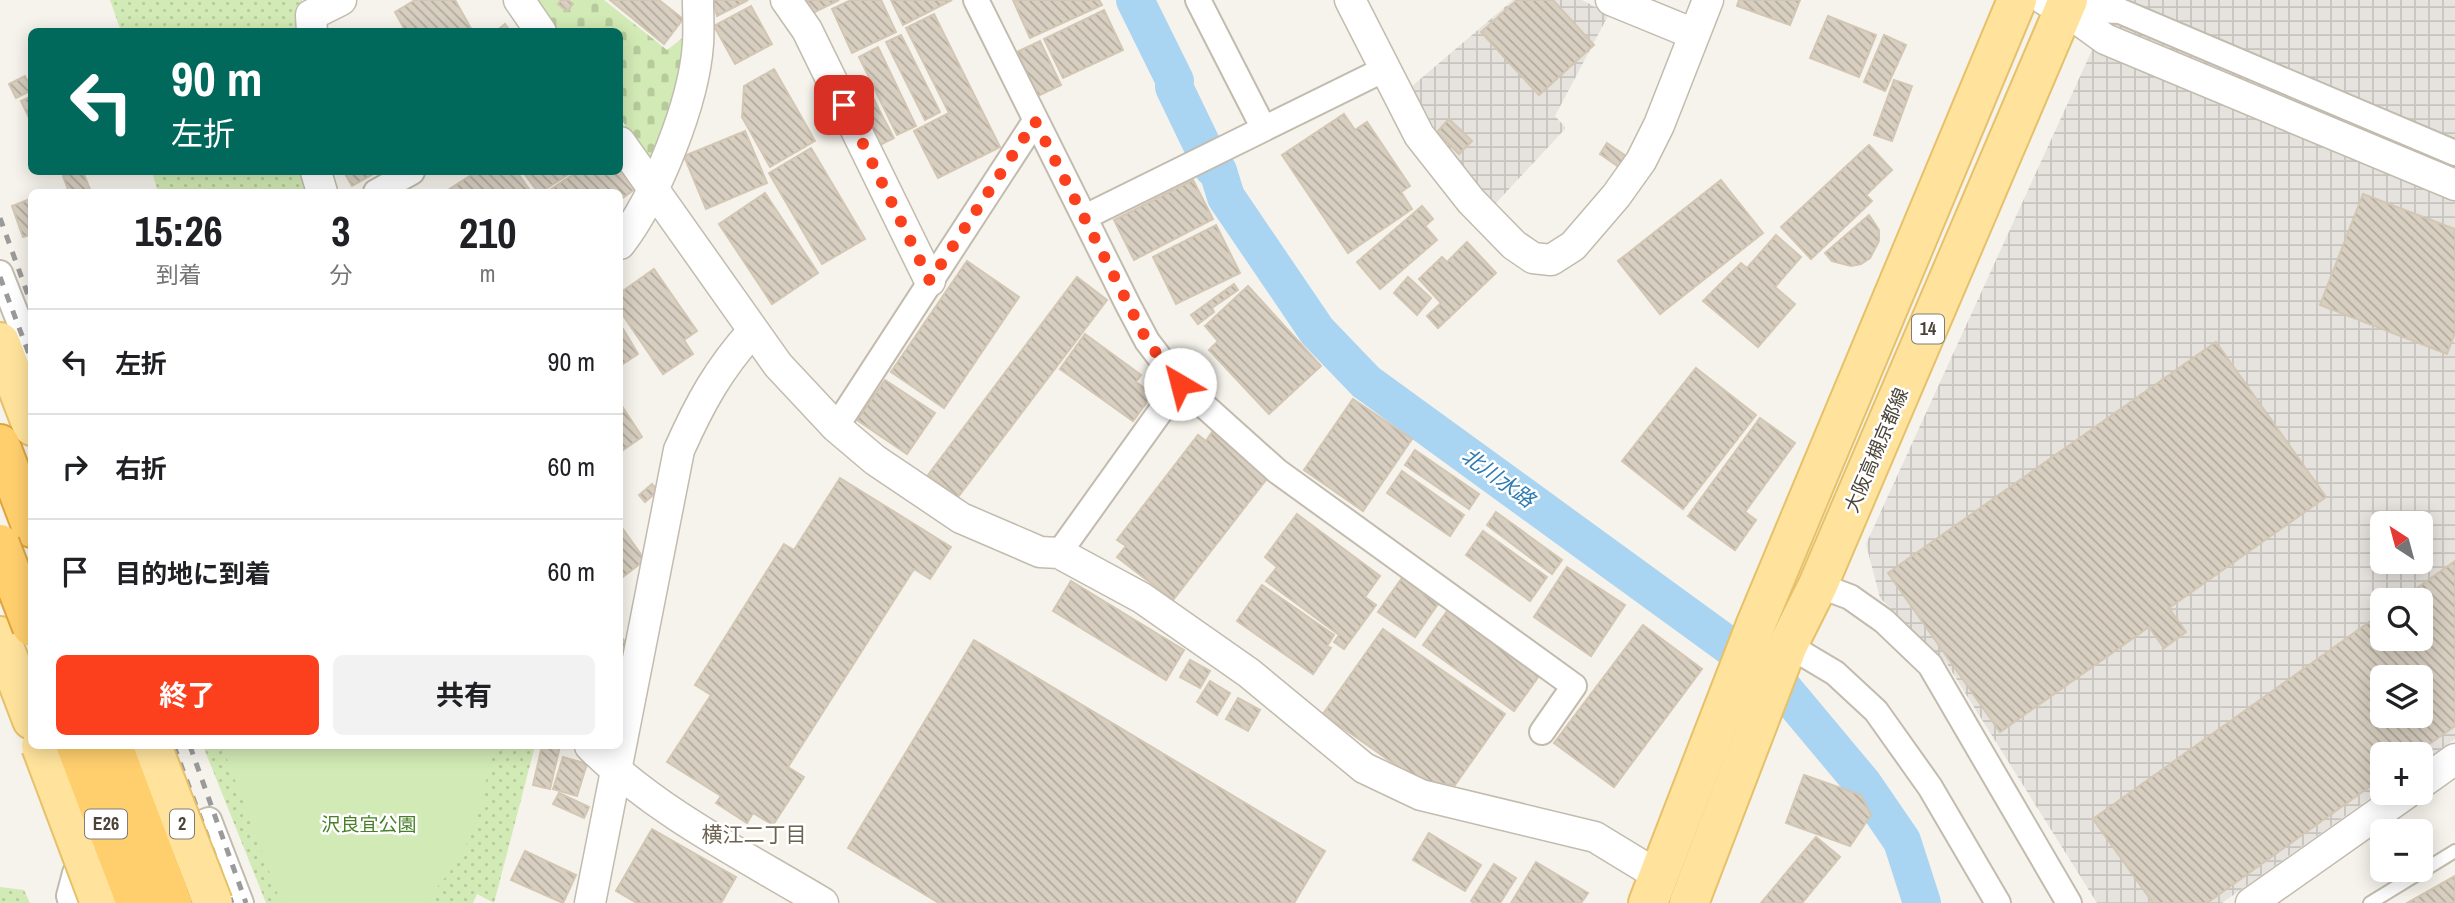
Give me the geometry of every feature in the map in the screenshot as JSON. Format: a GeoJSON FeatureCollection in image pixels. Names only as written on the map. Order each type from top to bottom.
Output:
{"type":"FeatureCollection","features":[{"type":"Feature","properties":{"kind":"highway"},"geometry":{"type":"LineString","coordinates":[[0,444],[28,518]]}},
{"type":"Feature","properties":{"kind":"highway"},"geometry":{"type":"LineString","coordinates":[[0,544],[28,617]]}},
{"type":"Feature","properties":{"kind":"highway","name":"E26"},"geometry":{"type":"LineString","coordinates":[[77,749],[136,903]]}},
{"type":"Feature","properties":{"kind":"highway","name":"E26"},"geometry":{"type":"LineString","coordinates":[[114,749],[172,903]]}},
{"type":"Feature","properties":{"kind":"main road","name":"14"},"geometry":{"type":"LineString","coordinates":[[1653,890],[1756,624],[2017,0]]}},
{"type":"Feature","properties":{"kind":"main road","name":"大阪高槻京都線"},"geometry":{"type":"LineString","coordinates":[[1689,903],[1786,651],[1818,584],[2059,3]]}},
{"type":"Feature","properties":{"kind":"main road"},"geometry":{"type":"LineString","coordinates":[[0,342],[22,365],[28,402]]}},
{"type":"Feature","properties":{"kind":"main road"},"geometry":{"type":"LineString","coordinates":[[0,636],[28,710]]}},
{"type":"Feature","properties":{"kind":"main road"},"geometry":{"type":"LineString","coordinates":[[42,749],[76,901]]}},
{"type":"Feature","properties":{"kind":"main road","name":"2"},"geometry":{"type":"LineString","coordinates":[[153,749],[213,903]]}},
{"type":"Feature","properties":{"kind":"street"},"geometry":{"type":"LineString","coordinates":[[312,28],[311,15],[341,0]]}},
{"type":"Feature","properties":{"kind":"street"},"geometry":{"type":"LineString","coordinates":[[519,0],[538,28]]}},
{"type":"Feature","properties":{"kind":"street"},"geometry":{"type":"LineString","coordinates":[[623,240],[652,188],[683,120],[698,46],[698,0]]}},
{"type":"Feature","properties":{"kind":"street"},"geometry":{"type":"LineString","coordinates":[[786,0],[807,30],[930,281]]}},
{"type":"Feature","properties":{"kind":"street"},"geometry":{"type":"LineString","coordinates":[[976,0],[1147,341],[1180,384],[1278,471],[1574,686],[1542,732]]}},
{"type":"Feature","properties":{"kind":"street"},"geometry":{"type":"LineString","coordinates":[[1198,0],[1263,127]]}},
{"type":"Feature","properties":{"kind":"street"},"geometry":{"type":"LineString","coordinates":[[1350,0],[1419,135],[1471,201],[1514,245],[1533,258],[1551,260],[1573,246],[1616,196],[1641,161],[1659,125],[1708,0]]}},
{"type":"Feature","properties":{"kind":"street"},"geometry":{"type":"LineString","coordinates":[[1611,0],[1694,34]]}},
{"type":"Feature","properties":{"kind":"street"},"geometry":{"type":"LineString","coordinates":[[2059,3],[2120,11],[2455,153]]}},
{"type":"Feature","properties":{"kind":"street"},"geometry":{"type":"LineString","coordinates":[[2059,3],[2105,39],[2455,185]]}},
{"type":"Feature","properties":{"kind":"street"},"geometry":{"type":"LineString","coordinates":[[1084,217],[1385,69]]}},
{"type":"Feature","properties":{"kind":"street"},"geometry":{"type":"LineString","coordinates":[[836,427],[1035,121]]}},
{"type":"Feature","properties":{"kind":"street"},"geometry":{"type":"LineString","coordinates":[[623,146],[752,332],[778,365],[836,427],[875,460],[961,519],[1040,552],[1059,553],[1142,598],[1250,673],[1364,768],[1421,795],[1595,837],[1653,890]]}},
{"type":"Feature","properties":{"kind":"street"},"geometry":{"type":"LineString","coordinates":[[381,189],[407,175]]}},
{"type":"Feature","properties":{"kind":"street"},"geometry":{"type":"LineString","coordinates":[[0,273],[22,365]]}},
{"type":"Feature","properties":{"kind":"street"},"geometry":{"type":"LineString","coordinates":[[623,741],[679,450],[702,399],[728,359],[752,332]]}},
{"type":"Feature","properties":{"kind":"street"},"geometry":{"type":"LineString","coordinates":[[1059,553],[1180,384]]}},
{"type":"Feature","properties":{"kind":"street"},"geometry":{"type":"LineString","coordinates":[[0,549],[28,538]]}},
{"type":"Feature","properties":{"kind":"street"},"geometry":{"type":"LineString","coordinates":[[1818,584],[1850,597],[1884,621],[1930,665],[2065,900]]}},
{"type":"Feature","properties":{"kind":"street"},"geometry":{"type":"LineString","coordinates":[[1786,651],[1835,673],[1876,711],[1930,787],[1998,903]]}},
{"type":"Feature","properties":{"kind":"street"},"geometry":{"type":"LineString","coordinates":[[593,749],[617,772],[662,806],[823,903]]}},
{"type":"Feature","properties":{"kind":"street"},"geometry":{"type":"LineString","coordinates":[[590,903],[621,749]]}},
{"type":"Feature","properties":{"kind":"street"},"geometry":{"type":"LineString","coordinates":[[2433,774],[2455,759]]}},
{"type":"Feature","properties":{"kind":"street"},"geometry":{"type":"LineString","coordinates":[[2251,903],[2390,805]]}},
{"type":"Feature","properties":{"kind":"street"},"geometry":{"type":"LineString","coordinates":[[76,901],[75,873],[209,820],[241,903]]}},
{"type":"Feature","properties":{"kind":"lane"},"geometry":{"type":"LineString","coordinates":[[2370,903],[2455,851]]}},
{"type":"Feature","properties":{"kind":"shaded area"},"geometry":{"type":"Polygon","coordinates":[[[1513,0],[1582,0],[1609,14],[1555,116],[1566,128],[1495,204],[1449,154],[1411,87],[1513,0]]]}},
{"type":"Feature","properties":{"kind":"shaded area"},"geometry":{"type":"Polygon","coordinates":[[[2115,0],[2455,0],[2455,739],[2433,754],[2433,742],[2370,742],[2370,798],[2222,903],[2097,903],[1947,664],[1880,598],[1866,544],[2115,0]]]}},
{"type":"Feature","properties":{"kind":"green space"},"geometry":{"type":"Polygon","coordinates":[[[110,0],[302,0],[303,28],[120,28],[110,0]]]}},
{"type":"Feature","properties":{"kind":"green space"},"geometry":{"type":"Polygon","coordinates":[[[530,0],[604,0],[667,50],[685,36],[679,88],[658,157],[647,160],[623,122],[623,28],[552,28],[530,0]]]}},
{"type":"Feature","properties":{"kind":"green space"},"geometry":{"type":"Polygon","coordinates":[[[153,175],[307,175],[310,189],[157,189],[153,175]]]}},
{"type":"Feature","properties":{"kind":"green space","name":"沢良宜公園"},"geometry":{"type":"Polygon","coordinates":[[[204,749],[534,749],[494,903],[477,894],[473,903],[266,903],[204,749]]]}},
{"type":"Feature","properties":{"kind":"green space","name":"沢良宜公園"},"geometry":{"type":"Polygon","coordinates":[[[489,749],[489,760],[484,791],[469,838],[455,865],[424,903],[281,903],[224,751],[489,749]]]}},
{"type":"Feature","properties":{"kind":"green space"},"geometry":{"type":"Polygon","coordinates":[[[0,887],[24,890],[30,903],[0,903],[0,887]]]}},
{"type":"Feature","properties":{"kind":"building"},"geometry":{"type":"Polygon","coordinates":[[[415,0],[455,0],[471,28],[404,28],[395,12],[415,0]]]}},
{"type":"Feature","properties":{"kind":"building"},"geometry":{"type":"Polygon","coordinates":[[[561,0],[568,0],[573,4],[567,11],[558,4],[561,0]]]}},
{"type":"Feature","properties":{"kind":"building"},"geometry":{"type":"Polygon","coordinates":[[[610,0],[659,0],[683,19],[664,44],[610,0]]]}},
{"type":"Feature","properties":{"kind":"building"},"geometry":{"type":"Polygon","coordinates":[[[713,0],[748,0],[717,16],[713,0]]]}},
{"type":"Feature","properties":{"kind":"building"},"geometry":{"type":"Polygon","coordinates":[[[806,0],[839,0],[813,13],[806,0]]]}},
{"type":"Feature","properties":{"kind":"building"},"geometry":{"type":"Polygon","coordinates":[[[851,0],[881,0],[896,32],[852,53],[832,9],[851,0]]]}},
{"type":"Feature","properties":{"kind":"building"},"geometry":{"type":"Polygon","coordinates":[[[891,0],[952,0],[903,25],[891,0]]]}},
{"type":"Feature","properties":{"kind":"building"},"geometry":{"type":"Polygon","coordinates":[[[1013,0],[1099,0],[1102,5],[1030,38],[1013,0]]]}},
{"type":"Feature","properties":{"kind":"building"},"geometry":{"type":"Polygon","coordinates":[[[1517,0],[1553,0],[1594,45],[1539,95],[1481,32],[1517,0]]]}},
{"type":"Feature","properties":{"kind":"building"},"geometry":{"type":"Polygon","coordinates":[[[1739,0],[1800,0],[1790,25],[1737,6],[1739,0]]]}},
{"type":"Feature","properties":{"kind":"building"},"geometry":{"type":"Polygon","coordinates":[[[751,6],[772,44],[735,64],[714,26],[751,6]]]}},
{"type":"Feature","properties":{"kind":"building"},"geometry":{"type":"Polygon","coordinates":[[[1104,10],[1123,50],[1063,78],[1044,39],[1104,10]]]}},
{"type":"Feature","properties":{"kind":"building"},"geometry":{"type":"Polygon","coordinates":[[[934,14],[1000,147],[938,178],[914,131],[949,113],[906,28],[934,14]]]}},
{"type":"Feature","properties":{"kind":"building"},"geometry":{"type":"Polygon","coordinates":[[[1828,16],[1876,35],[1859,77],[1810,58],[1828,16]]]}},
{"type":"Feature","properties":{"kind":"building"},"geometry":{"type":"Polygon","coordinates":[[[901,35],[940,112],[925,120],[886,42],[901,35]]]}},
{"type":"Feature","properties":{"kind":"building"},"geometry":{"type":"Polygon","coordinates":[[[1884,35],[1906,45],[1885,91],[1864,82],[1884,35]]]}},
{"type":"Feature","properties":{"kind":"building"},"geometry":{"type":"Polygon","coordinates":[[[1040,41],[1061,85],[1038,96],[1017,52],[1040,41]]]}},
{"type":"Feature","properties":{"kind":"building"},"geometry":{"type":"Polygon","coordinates":[[[878,47],[916,126],[897,135],[859,57],[878,47]]]}},
{"type":"Feature","properties":{"kind":"building"},"geometry":{"type":"Polygon","coordinates":[[[774,69],[815,141],[770,167],[742,117],[744,86],[774,69]]]}},
{"type":"Feature","properties":{"kind":"building"},"geometry":{"type":"Polygon","coordinates":[[[25,76],[28,92],[16,98],[9,84],[25,76]]]}},
{"type":"Feature","properties":{"kind":"building"},"geometry":{"type":"Polygon","coordinates":[[[1894,80],[1912,86],[1892,141],[1874,135],[1894,80]]]}},
{"type":"Feature","properties":{"kind":"building"},"geometry":{"type":"Polygon","coordinates":[[[28,98],[28,116],[21,101],[28,98]]]}},
{"type":"Feature","properties":{"kind":"building"},"geometry":{"type":"Polygon","coordinates":[[[873,98],[894,138],[880,145],[860,105],[873,98]]]}},
{"type":"Feature","properties":{"kind":"building"},"geometry":{"type":"Polygon","coordinates":[[[1344,114],[1355,130],[1367,122],[1410,186],[1401,192],[1412,209],[1348,253],[1282,155],[1344,114]]]}},
{"type":"Feature","properties":{"kind":"building"},"geometry":{"type":"Polygon","coordinates":[[[1449,119],[1472,141],[1459,154],[1437,132],[1449,119]]]}},
{"type":"Feature","properties":{"kind":"building"},"geometry":{"type":"Polygon","coordinates":[[[745,131],[767,183],[706,209],[684,156],[745,131]]]}},
{"type":"Feature","properties":{"kind":"building"},"geometry":{"type":"Polygon","coordinates":[[[1607,143],[1626,156],[1619,167],[1600,154],[1607,143]]]}},
{"type":"Feature","properties":{"kind":"building"},"geometry":{"type":"Polygon","coordinates":[[[1869,145],[1892,170],[1866,195],[1872,201],[1811,259],[1781,227],[1869,145]]]}},
{"type":"Feature","properties":{"kind":"building"},"geometry":{"type":"Polygon","coordinates":[[[811,148],[865,239],[822,264],[769,173],[811,148]]]}},
{"type":"Feature","properties":{"kind":"building"},"geometry":{"type":"Polygon","coordinates":[[[623,165],[636,184],[635,189],[623,198],[623,189],[552,189],[572,175],[623,175],[623,165]]]}},
{"type":"Feature","properties":{"kind":"building"},"geometry":{"type":"Polygon","coordinates":[[[84,175],[90,189],[68,189],[63,176],[84,175]]]}},
{"type":"Feature","properties":{"kind":"building"},"geometry":{"type":"Polygon","coordinates":[[[346,175],[371,175],[352,186],[346,175]]]}},
{"type":"Feature","properties":{"kind":"building"},"geometry":{"type":"Polygon","coordinates":[[[471,175],[519,175],[529,189],[450,189],[471,175]]]}},
{"type":"Feature","properties":{"kind":"building"},"geometry":{"type":"Polygon","coordinates":[[[525,175],[567,175],[546,189],[536,189],[525,175]]]}},
{"type":"Feature","properties":{"kind":"building"},"geometry":{"type":"Polygon","coordinates":[[[1193,180],[1213,219],[1134,260],[1114,220],[1193,180]]]}},
{"type":"Feature","properties":{"kind":"building"},"geometry":{"type":"Polygon","coordinates":[[[1721,180],[1763,233],[1660,314],[1618,261],[1721,180]]]}},
{"type":"Feature","properties":{"kind":"building"},"geometry":{"type":"Polygon","coordinates":[[[765,193],[818,273],[772,304],[719,224],[765,193]]]}},
{"type":"Feature","properties":{"kind":"building"},"geometry":{"type":"Polygon","coordinates":[[[2363,194],[2455,229],[2455,333],[2447,354],[2320,305],[2363,194]]]}},
{"type":"Feature","properties":{"kind":"building"},"geometry":{"type":"Polygon","coordinates":[[[28,200],[28,235],[23,237],[12,206],[28,200]]]}},
{"type":"Feature","properties":{"kind":"building"},"geometry":{"type":"Polygon","coordinates":[[[1422,206],[1433,219],[1425,226],[1437,240],[1380,289],[1357,262],[1422,206]]]}},
{"type":"Feature","properties":{"kind":"building"},"geometry":{"type":"Polygon","coordinates":[[[1869,215],[1879,230],[1879,241],[1870,258],[1851,266],[1832,261],[1825,253],[1869,215]]]}},
{"type":"Feature","properties":{"kind":"building"},"geometry":{"type":"Polygon","coordinates":[[[1216,225],[1240,273],[1176,304],[1153,257],[1216,225]]]}},
{"type":"Feature","properties":{"kind":"building"},"geometry":{"type":"Polygon","coordinates":[[[1776,235],[1801,257],[1775,287],[1795,304],[1758,347],[1703,301],[1741,263],[1747,268],[1776,235]]]}},
{"type":"Feature","properties":{"kind":"building"},"geometry":{"type":"Polygon","coordinates":[[[1467,242],[1496,273],[1438,328],[1427,316],[1441,303],[1419,279],[1442,257],[1447,262],[1467,242]]]}},
{"type":"Feature","properties":{"kind":"building"},"geometry":{"type":"Polygon","coordinates":[[[967,261],[1019,297],[944,408],[891,372],[967,261]]]}},
{"type":"Feature","properties":{"kind":"building"},"geometry":{"type":"Polygon","coordinates":[[[654,269],[697,331],[684,340],[693,354],[663,374],[623,315],[623,291],[654,269]]]}},
{"type":"Feature","properties":{"kind":"building"},"geometry":{"type":"Polygon","coordinates":[[[1077,277],[1107,300],[958,497],[928,475],[1077,277]]]}},
{"type":"Feature","properties":{"kind":"building"},"geometry":{"type":"Polygon","coordinates":[[[1408,277],[1431,298],[1417,315],[1394,293],[1408,277]]]}},
{"type":"Feature","properties":{"kind":"building"},"geometry":{"type":"Polygon","coordinates":[[[1234,284],[1238,290],[1212,308],[1214,312],[1198,324],[1191,315],[1234,284]]]}},
{"type":"Feature","properties":{"kind":"building"},"geometry":{"type":"Polygon","coordinates":[[[1248,286],[1321,366],[1269,414],[1209,350],[1218,341],[1205,326],[1248,286]]]}},
{"type":"Feature","properties":{"kind":"building"},"geometry":{"type":"Polygon","coordinates":[[[623,329],[638,354],[623,364],[623,329]]]}},
{"type":"Feature","properties":{"kind":"building"},"geometry":{"type":"Polygon","coordinates":[[[1085,334],[1141,375],[1136,382],[1153,394],[1133,421],[1060,369],[1085,334]]]}},
{"type":"Feature","properties":{"kind":"building"},"geometry":{"type":"Polygon","coordinates":[[[2216,342],[2326,497],[2169,608],[2186,632],[2164,648],[2149,627],[2000,732],[1888,573],[2216,342]]]}},
{"type":"Feature","properties":{"kind":"building"},"geometry":{"type":"Polygon","coordinates":[[[1696,368],[1756,415],[1683,509],[1622,461],[1696,368]]]}},
{"type":"Feature","properties":{"kind":"building"},"geometry":{"type":"Polygon","coordinates":[[[885,380],[935,413],[907,454],[857,420],[885,380]]]}},
{"type":"Feature","properties":{"kind":"building"},"geometry":{"type":"Polygon","coordinates":[[[1353,399],[1412,439],[1363,511],[1304,470],[1353,399]]]}},
{"type":"Feature","properties":{"kind":"building"},"geometry":{"type":"Polygon","coordinates":[[[623,408],[642,437],[623,450],[623,408]]]}},
{"type":"Feature","properties":{"kind":"building"},"geometry":{"type":"Polygon","coordinates":[[[1760,418],[1795,443],[1745,512],[1756,520],[1735,550],[1688,516],[1760,418]]]}},
{"type":"Feature","properties":{"kind":"building"},"geometry":{"type":"Polygon","coordinates":[[[1212,432],[1269,476],[1173,600],[1117,557],[1126,546],[1117,540],[1198,435],[1206,441],[1212,432]]]}},
{"type":"Feature","properties":{"kind":"building"},"geometry":{"type":"Polygon","coordinates":[[[1415,450],[1479,494],[1469,509],[1405,465],[1415,450]]]}},
{"type":"Feature","properties":{"kind":"building"},"geometry":{"type":"Polygon","coordinates":[[[1402,471],[1464,515],[1450,536],[1387,493],[1402,471]]]}},
{"type":"Feature","properties":{"kind":"building"},"geometry":{"type":"Polygon","coordinates":[[[840,478],[951,547],[930,579],[914,569],[788,767],[804,777],[773,825],[753,813],[747,823],[716,803],[721,796],[667,762],[711,695],[695,685],[784,544],[794,550],[840,478]]]}},
{"type":"Feature","properties":{"kind":"building"},"geometry":{"type":"Polygon","coordinates":[[[652,484],[658,491],[645,502],[639,495],[652,484]]]}},
{"type":"Feature","properties":{"kind":"building"},"geometry":{"type":"Polygon","coordinates":[[[1496,512],[1562,560],[1552,574],[1487,525],[1496,512]]]}},
{"type":"Feature","properties":{"kind":"building"},"geometry":{"type":"Polygon","coordinates":[[[1297,514],[1380,576],[1365,597],[1376,605],[1344,649],[1334,642],[1339,635],[1266,581],[1277,567],[1265,557],[1297,514]]]}},
{"type":"Feature","properties":{"kind":"building"},"geometry":{"type":"Polygon","coordinates":[[[623,529],[645,560],[623,577],[623,529]]]}},
{"type":"Feature","properties":{"kind":"building"},"geometry":{"type":"Polygon","coordinates":[[[1483,531],[1547,577],[1530,601],[1466,555],[1483,531]]]}},
{"type":"Feature","properties":{"kind":"building"},"geometry":{"type":"Polygon","coordinates":[[[2455,561],[2455,726],[2432,742],[2370,742],[2370,787],[2207,903],[2153,903],[2093,819],[2370,622],[2370,651],[2433,651],[2433,588],[2417,588],[2455,561]]]}},
{"type":"Feature","properties":{"kind":"building"},"geometry":{"type":"Polygon","coordinates":[[[1567,567],[1625,605],[1591,656],[1534,617],[1567,567]]]}},
{"type":"Feature","properties":{"kind":"building"},"geometry":{"type":"Polygon","coordinates":[[[1402,578],[1438,604],[1415,637],[1378,612],[1402,578]]]}},
{"type":"Feature","properties":{"kind":"building"},"geometry":{"type":"Polygon","coordinates":[[[1071,581],[1184,650],[1166,680],[1053,611],[1071,581]]]}},
{"type":"Feature","properties":{"kind":"building"},"geometry":{"type":"Polygon","coordinates":[[[1262,585],[1334,635],[1327,646],[1331,648],[1313,674],[1237,621],[1262,585]]]}},
{"type":"Feature","properties":{"kind":"building"},"geometry":{"type":"Polygon","coordinates":[[[1450,607],[1541,673],[1514,711],[1423,645],[1450,607]]]}},
{"type":"Feature","properties":{"kind":"building"},"geometry":{"type":"Polygon","coordinates":[[[1643,625],[1702,669],[1614,787],[1554,743],[1643,625]]]}},
{"type":"Feature","properties":{"kind":"building"},"geometry":{"type":"Polygon","coordinates":[[[1383,629],[1505,714],[1455,785],[1420,782],[1323,714],[1383,629]]]}},
{"type":"Feature","properties":{"kind":"building"},"geometry":{"type":"Polygon","coordinates":[[[623,639],[630,648],[623,677],[623,639]]]}},
{"type":"Feature","properties":{"kind":"building"},"geometry":{"type":"Polygon","coordinates":[[[974,640],[1325,851],[1294,903],[939,903],[848,848],[974,640]]]}},
{"type":"Feature","properties":{"kind":"building"},"geometry":{"type":"Polygon","coordinates":[[[1190,660],[1210,671],[1200,688],[1180,677],[1190,660]]]}},
{"type":"Feature","properties":{"kind":"building"},"geometry":{"type":"Polygon","coordinates":[[[1210,681],[1230,693],[1217,715],[1197,702],[1210,681]]]}},
{"type":"Feature","properties":{"kind":"building"},"geometry":{"type":"Polygon","coordinates":[[[1238,698],[1260,710],[1248,731],[1226,719],[1238,698]]]}},
{"type":"Feature","properties":{"kind":"building"},"geometry":{"type":"Polygon","coordinates":[[[541,749],[559,749],[550,789],[533,785],[541,749]]]}},
{"type":"Feature","properties":{"kind":"building"},"geometry":{"type":"Polygon","coordinates":[[[563,757],[587,764],[577,796],[553,789],[563,757]]]}},
{"type":"Feature","properties":{"kind":"building"},"geometry":{"type":"Polygon","coordinates":[[[1804,775],[1861,795],[1871,815],[1850,846],[1786,823],[1804,775]]]}},
{"type":"Feature","properties":{"kind":"building"},"geometry":{"type":"Polygon","coordinates":[[[559,793],[589,807],[584,818],[553,804],[559,793]]]}},
{"type":"Feature","properties":{"kind":"building"},"geometry":{"type":"Polygon","coordinates":[[[652,829],[736,877],[721,903],[637,903],[616,891],[652,829]]]}},
{"type":"Feature","properties":{"kind":"building"},"geometry":{"type":"Polygon","coordinates":[[[1429,833],[1481,865],[1465,891],[1413,860],[1429,833]]]}},
{"type":"Feature","properties":{"kind":"building"},"geometry":{"type":"Polygon","coordinates":[[[1816,837],[1840,857],[1802,903],[1761,903],[1816,837]]]}},
{"type":"Feature","properties":{"kind":"building"},"geometry":{"type":"Polygon","coordinates":[[[525,851],[576,875],[563,903],[511,880],[525,851]]]}},
{"type":"Feature","properties":{"kind":"building"},"geometry":{"type":"Polygon","coordinates":[[[1536,862],[1588,893],[1581,903],[1511,903],[1536,862]]]}},
{"type":"Feature","properties":{"kind":"building"},"geometry":{"type":"Polygon","coordinates":[[[1494,864],[1516,878],[1500,903],[1474,903],[1471,901],[1494,864]]]}},
{"type":"Feature","properties":{"kind":"building"},"geometry":{"type":"Polygon","coordinates":[[[2455,876],[2455,903],[2407,903],[2455,876]]]}},
{"type":"Feature","properties":{"kind":"waterway","name":"北川水路"},"geometry":{"type":"LineString","coordinates":[[1135,0],[1175,81],[1174,87],[1213,168],[1218,171],[1226,197],[1317,331],[1366,382],[1776,680],[1863,784],[1902,841],[1922,903]]}},
{"type":"Feature","properties":{"kind":"railway"},"geometry":{"type":"LineString","coordinates":[[0,218],[28,295]]}},
{"type":"Feature","properties":{"kind":"railway"},"geometry":{"type":"LineString","coordinates":[[0,277],[28,351]]}},
{"type":"Feature","properties":{"kind":"railway"},"geometry":{"type":"LineString","coordinates":[[175,749],[232,903]]}},
{"type":"Feature","properties":{"kind":"railway"},"geometry":{"type":"LineString","coordinates":[[191,749],[246,903]]}},
{"type":"Feature","properties":{"kind":"district","name":"横江二丁目"},"geometry":{"type":"Point","coordinates":[754,835]}},
{"type":"Feature","properties":{"kind":"route"},"geometry":{"type":"LineString","coordinates":[[844,105],[930,281],[1035,121],[1147,341],[1180,384]]}}]}
